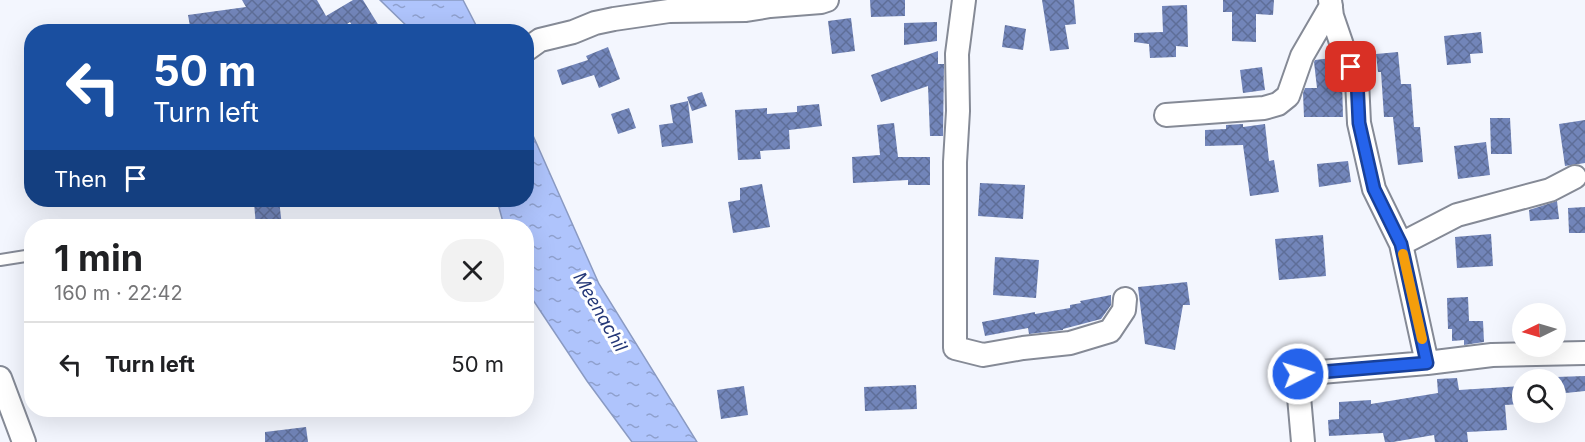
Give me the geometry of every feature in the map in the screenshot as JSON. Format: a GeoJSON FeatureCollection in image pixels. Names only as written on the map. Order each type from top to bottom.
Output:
{"type":"FeatureCollection","features":[{"type":"Feature","properties":{"kind":"street"},"geometry":{"type":"LineString","coordinates":[[534,44],[540,40],[614,19],[669,11],[746,10],[827,0]]}},
{"type":"Feature","properties":{"kind":"street"},"geometry":{"type":"LineString","coordinates":[[964,0],[957,54],[955,348],[983,355],[1070,343],[1110,331],[1124,310],[1125,299]]}},
{"type":"Feature","properties":{"kind":"street"},"geometry":{"type":"LineString","coordinates":[[1166,114],[1264,108],[1278,104],[1288,96],[1302,56],[1330,3]]}},
{"type":"Feature","properties":{"kind":"street"},"geometry":{"type":"LineString","coordinates":[[1330,3],[1345,54],[1357,80],[1359,123],[1374,189],[1401,244],[1427,363]]}},
{"type":"Feature","properties":{"kind":"street"},"geometry":{"type":"LineString","coordinates":[[1401,244],[1457,215],[1550,190],[1575,177]]}},
{"type":"Feature","properties":{"kind":"street"},"geometry":{"type":"LineString","coordinates":[[1303,442],[1298,374],[1492,355],[1585,353]]}},
{"type":"Feature","properties":{"kind":"street"},"geometry":{"type":"LineString","coordinates":[[0,378],[24,442]]}},
{"type":"Feature","properties":{"kind":"lane"},"geometry":{"type":"LineString","coordinates":[[0,260],[24,256]]}},
{"type":"Feature","properties":{"kind":"water"},"geometry":{"type":"Polygon","coordinates":[[[380,0],[463,0],[475,24],[405,24],[380,0]]]}},
{"type":"Feature","properties":{"kind":"water","name":"Meenachil"},"geometry":{"type":"Polygon","coordinates":[[[534,138],[599,284],[697,442],[632,442],[587,381],[534,302],[534,219],[502,219],[499,207],[534,207],[534,138]]]}},
{"type":"Feature","properties":{"kind":"building"},"geometry":{"type":"Polygon","coordinates":[[[242,0],[317,0],[326,16],[353,0],[363,0],[378,24],[351,24],[350,22],[347,24],[190,24],[188,15],[246,7],[242,0]]]}},
{"type":"Feature","properties":{"kind":"building"},"geometry":{"type":"Polygon","coordinates":[[[870,0],[905,0],[905,16],[871,17],[870,0]]]}},
{"type":"Feature","properties":{"kind":"building"},"geometry":{"type":"Polygon","coordinates":[[[1042,0],[1074,0],[1076,24],[1065,25],[1069,49],[1050,51],[1042,0]]]}},
{"type":"Feature","properties":{"kind":"building"},"geometry":{"type":"Polygon","coordinates":[[[1223,0],[1274,0],[1273,15],[1256,14],[1256,42],[1232,41],[1232,12],[1223,12],[1223,0]]]}},
{"type":"Feature","properties":{"kind":"building"},"geometry":{"type":"Polygon","coordinates":[[[1187,5],[1188,47],[1176,46],[1176,57],[1150,58],[1149,44],[1134,42],[1134,33],[1163,32],[1162,6],[1187,5]]]}},
{"type":"Feature","properties":{"kind":"building"},"geometry":{"type":"Polygon","coordinates":[[[851,18],[855,51],[832,54],[828,21],[851,18]]]}},
{"type":"Feature","properties":{"kind":"building"},"geometry":{"type":"Polygon","coordinates":[[[937,22],[937,41],[904,45],[904,23],[937,22]]]}},
{"type":"Feature","properties":{"kind":"building"},"geometry":{"type":"Polygon","coordinates":[[[1005,25],[1026,29],[1023,50],[1002,47],[1005,25]]]}},
{"type":"Feature","properties":{"kind":"building"},"geometry":{"type":"Polygon","coordinates":[[[1481,32],[1483,53],[1470,54],[1471,63],[1447,65],[1444,36],[1481,32]]]}},
{"type":"Feature","properties":{"kind":"building"},"geometry":{"type":"Polygon","coordinates":[[[608,47],[620,79],[599,88],[594,75],[562,85],[557,70],[588,60],[586,56],[608,47]]]}},
{"type":"Feature","properties":{"kind":"building"},"geometry":{"type":"Polygon","coordinates":[[[938,51],[938,64],[944,64],[943,136],[930,136],[928,86],[881,102],[871,75],[938,51]]]}},
{"type":"Feature","properties":{"kind":"building"},"geometry":{"type":"Polygon","coordinates":[[[1398,52],[1401,84],[1411,84],[1414,127],[1420,127],[1423,162],[1398,165],[1393,117],[1384,117],[1381,72],[1378,72],[1376,54],[1398,52]]]}},
{"type":"Feature","properties":{"kind":"building"},"geometry":{"type":"Polygon","coordinates":[[[1332,58],[1342,80],[1343,117],[1304,117],[1303,93],[1305,88],[1317,88],[1314,62],[1332,58]]]}},
{"type":"Feature","properties":{"kind":"building"},"geometry":{"type":"Polygon","coordinates":[[[1262,67],[1265,90],[1243,93],[1240,70],[1262,67]]]}},
{"type":"Feature","properties":{"kind":"building"},"geometry":{"type":"Polygon","coordinates":[[[702,92],[707,106],[692,111],[687,97],[702,92]]]}},
{"type":"Feature","properties":{"kind":"building"},"geometry":{"type":"Polygon","coordinates":[[[688,101],[693,143],[662,147],[659,125],[673,123],[670,105],[688,101]]]}},
{"type":"Feature","properties":{"kind":"building"},"geometry":{"type":"Polygon","coordinates":[[[819,104],[822,126],[789,130],[790,149],[760,151],[761,159],[738,160],[735,110],[767,108],[767,114],[797,112],[797,106],[819,104]]]}},
{"type":"Feature","properties":{"kind":"building"},"geometry":{"type":"Polygon","coordinates":[[[629,108],[636,128],[618,134],[611,114],[629,108]]]}},
{"type":"Feature","properties":{"kind":"building"},"geometry":{"type":"Polygon","coordinates":[[[1490,118],[1510,118],[1512,154],[1491,154],[1490,118]]]}},
{"type":"Feature","properties":{"kind":"building"},"geometry":{"type":"Polygon","coordinates":[[[1585,120],[1585,163],[1565,166],[1559,124],[1585,120]]]}},
{"type":"Feature","properties":{"kind":"building"},"geometry":{"type":"Polygon","coordinates":[[[894,123],[898,157],[930,157],[930,185],[908,185],[908,180],[853,183],[852,157],[880,155],[877,125],[894,123]]]}},
{"type":"Feature","properties":{"kind":"building"},"geometry":{"type":"Polygon","coordinates":[[[1243,124],[1243,127],[1265,124],[1269,161],[1274,160],[1279,192],[1250,196],[1243,145],[1205,146],[1205,130],[1226,129],[1226,125],[1243,124]]]}},
{"type":"Feature","properties":{"kind":"building"},"geometry":{"type":"Polygon","coordinates":[[[1486,142],[1490,175],[1458,179],[1454,146],[1486,142]]]}},
{"type":"Feature","properties":{"kind":"building"},"geometry":{"type":"Polygon","coordinates":[[[1348,161],[1351,182],[1319,187],[1317,164],[1348,161]]]}},
{"type":"Feature","properties":{"kind":"building"},"geometry":{"type":"Polygon","coordinates":[[[980,183],[1025,185],[1023,219],[978,216],[980,183]]]}},
{"type":"Feature","properties":{"kind":"building"},"geometry":{"type":"Polygon","coordinates":[[[762,184],[770,227],[733,233],[728,202],[740,200],[740,188],[762,184]]]}},
{"type":"Feature","properties":{"kind":"building"},"geometry":{"type":"Polygon","coordinates":[[[1557,201],[1559,219],[1530,221],[1529,210],[1557,201]]]}},
{"type":"Feature","properties":{"kind":"building"},"geometry":{"type":"Polygon","coordinates":[[[254,207],[280,207],[281,219],[255,219],[254,207]]]}},
{"type":"Feature","properties":{"kind":"building"},"geometry":{"type":"Polygon","coordinates":[[[1585,207],[1585,233],[1569,233],[1568,208],[1585,207]]]}},
{"type":"Feature","properties":{"kind":"building"},"geometry":{"type":"Polygon","coordinates":[[[1491,234],[1493,266],[1457,268],[1455,237],[1491,234]]]}},
{"type":"Feature","properties":{"kind":"building"},"geometry":{"type":"Polygon","coordinates":[[[1323,235],[1326,276],[1279,280],[1275,239],[1323,235]]]}},
{"type":"Feature","properties":{"kind":"building"},"geometry":{"type":"Polygon","coordinates":[[[995,257],[1039,260],[1036,298],[993,295],[995,257]]]}},
{"type":"Feature","properties":{"kind":"building"},"geometry":{"type":"Polygon","coordinates":[[[1187,282],[1190,305],[1183,305],[1175,350],[1145,344],[1138,287],[1187,282]]]}},
{"type":"Feature","properties":{"kind":"building"},"geometry":{"type":"Polygon","coordinates":[[[1111,295],[1111,305],[1101,319],[1063,330],[1029,334],[1028,328],[985,336],[982,322],[1070,308],[1070,305],[1081,303],[1080,301],[1111,295]]]}},
{"type":"Feature","properties":{"kind":"building"},"geometry":{"type":"Polygon","coordinates":[[[1468,297],[1469,321],[1483,321],[1484,342],[1464,345],[1464,340],[1452,341],[1452,329],[1448,329],[1447,298],[1468,297]]]}},
{"type":"Feature","properties":{"kind":"building"},"geometry":{"type":"Polygon","coordinates":[[[1585,376],[1585,391],[1566,393],[1566,377],[1585,376]]]}},
{"type":"Feature","properties":{"kind":"building"},"geometry":{"type":"Polygon","coordinates":[[[1457,378],[1459,390],[1512,387],[1512,405],[1505,405],[1507,430],[1467,432],[1468,442],[1435,442],[1434,435],[1393,442],[1385,442],[1383,433],[1329,436],[1328,420],[1339,419],[1339,402],[1371,400],[1371,404],[1438,393],[1437,379],[1457,378]]]}},
{"type":"Feature","properties":{"kind":"building"},"geometry":{"type":"Polygon","coordinates":[[[916,385],[917,409],[865,411],[864,387],[916,385]]]}},
{"type":"Feature","properties":{"kind":"building"},"geometry":{"type":"Polygon","coordinates":[[[744,386],[748,415],[721,419],[717,390],[744,386]]]}},
{"type":"Feature","properties":{"kind":"building"},"geometry":{"type":"Polygon","coordinates":[[[306,427],[308,442],[265,442],[265,432],[306,427]]]}},
{"type":"Feature","properties":{"kind":"slow traffic"},"geometry":{"type":"LineString","coordinates":[[1403,254],[1422,339]]}},
{"type":"Feature","properties":{"kind":"route"},"geometry":{"type":"LineString","coordinates":[[1298,374],[1427,363],[1401,244],[1374,189],[1359,123],[1357,80],[1351,67]]}}]}
